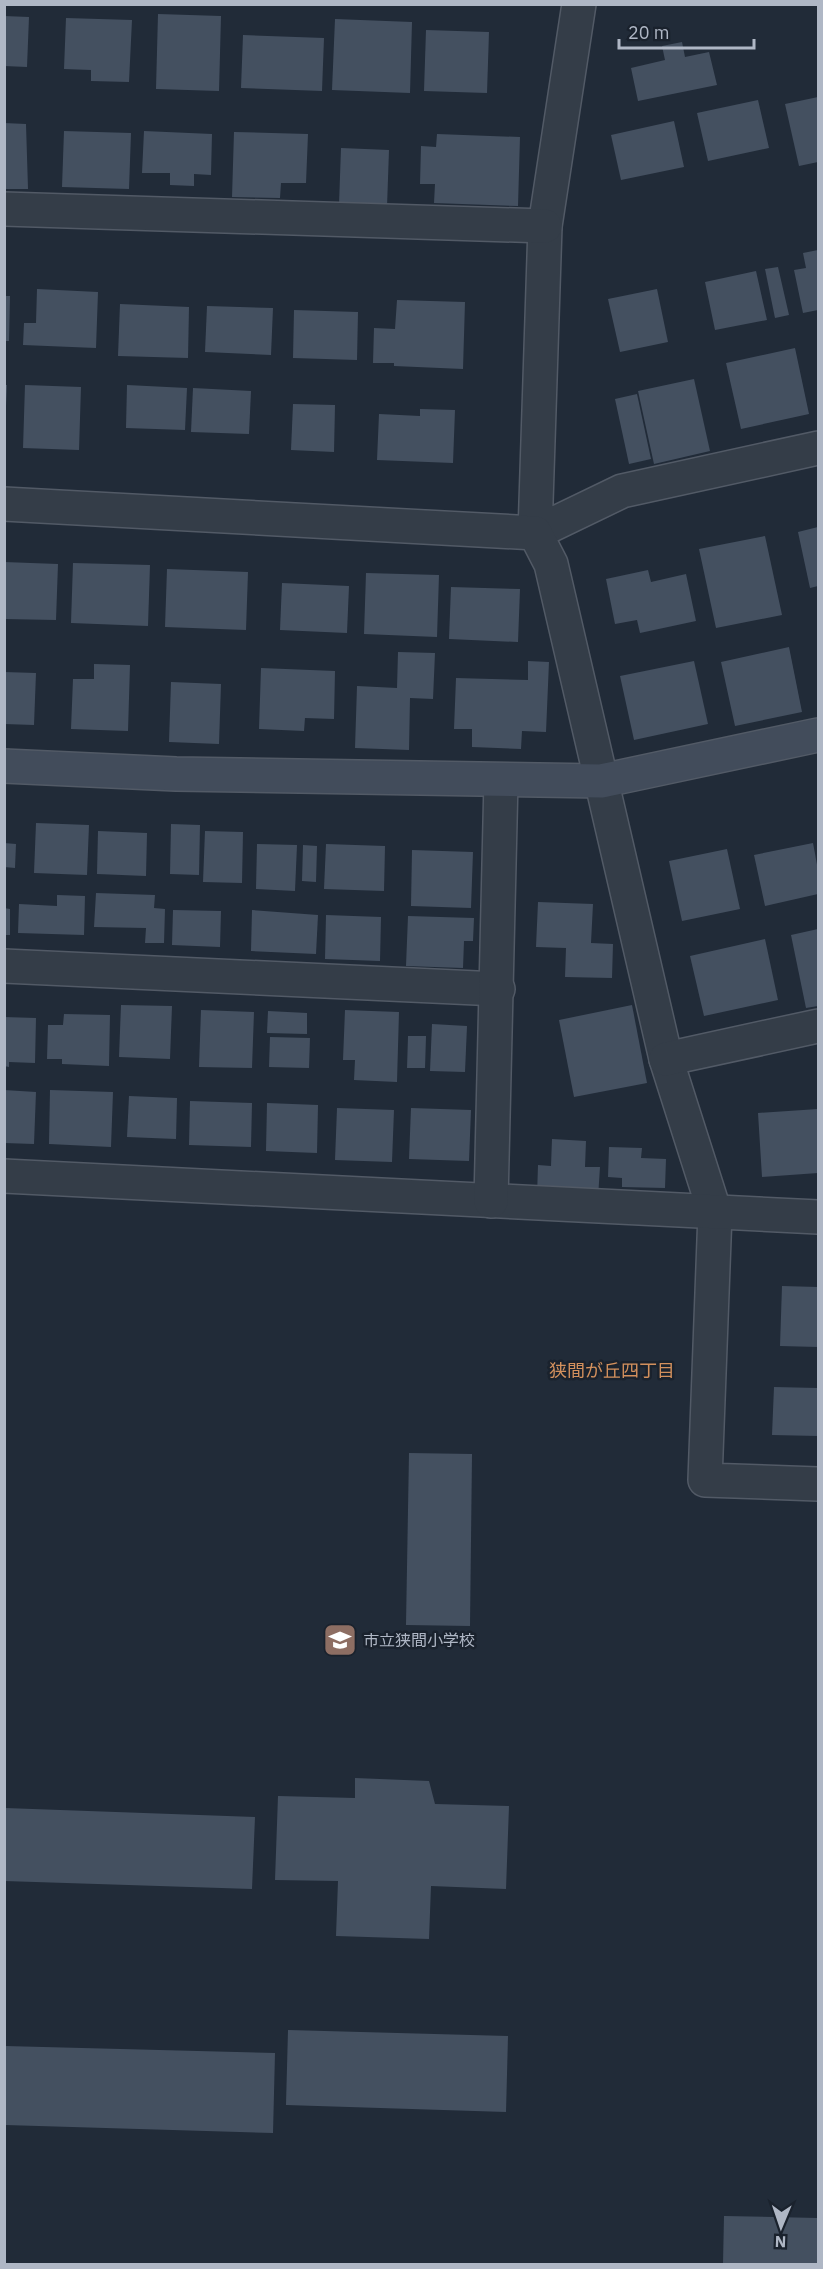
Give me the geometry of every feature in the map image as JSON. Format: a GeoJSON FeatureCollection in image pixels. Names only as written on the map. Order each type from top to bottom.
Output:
{"type":"FeatureCollection","features":[{"type":"Feature","properties":{"kind":"street"},"geometry":{"type":"LineString","coordinates":[[579,4],[545,226],[535,533],[551,564],[666,1059],[715,1213],[705,1480],[819,1484]]}},
{"type":"Feature","properties":{"kind":"street"},"geometry":{"type":"LineString","coordinates":[[4,209],[545,226]]}},
{"type":"Feature","properties":{"kind":"street"},"geometry":{"type":"LineString","coordinates":[[4,504],[535,533],[622,491],[819,448]]}},
{"type":"Feature","properties":{"kind":"street"},"geometry":{"type":"LineString","coordinates":[[4,766],[176,774],[601,781],[819,735]]}},
{"type":"Feature","properties":{"kind":"street"},"geometry":{"type":"LineString","coordinates":[[491,1201],[498,989],[501,780]]}},
{"type":"Feature","properties":{"kind":"street"},"geometry":{"type":"LineString","coordinates":[[4,966],[498,989]]}},
{"type":"Feature","properties":{"kind":"street"},"geometry":{"type":"LineString","coordinates":[[666,1059],[819,1026]]}},
{"type":"Feature","properties":{"kind":"street"},"geometry":{"type":"LineString","coordinates":[[4,1176],[819,1217]]}},
{"type":"Feature","properties":{"kind":"building"},"geometry":{"type":"Polygon","coordinates":[[[158,14],[221,16],[219,91],[156,89],[158,14]]]}},
{"type":"Feature","properties":{"kind":"building"},"geometry":{"type":"Polygon","coordinates":[[[4,16],[29,17],[27,67],[4,66],[4,16]]]}},
{"type":"Feature","properties":{"kind":"building"},"geometry":{"type":"Polygon","coordinates":[[[66,18],[132,20],[129,82],[91,81],[91,70],[64,69],[66,18]]]}},
{"type":"Feature","properties":{"kind":"building"},"geometry":{"type":"Polygon","coordinates":[[[335,19],[412,22],[410,93],[332,90],[335,19]]]}},
{"type":"Feature","properties":{"kind":"building"},"geometry":{"type":"Polygon","coordinates":[[[426,30],[489,32],[487,93],[424,91],[426,30]]]}},
{"type":"Feature","properties":{"kind":"building"},"geometry":{"type":"Polygon","coordinates":[[[243,35],[324,38],[322,91],[241,88],[243,35]]]}},
{"type":"Feature","properties":{"kind":"building"},"geometry":{"type":"Polygon","coordinates":[[[682,42],[685,57],[709,52],[717,85],[638,101],[631,68],[665,60],[662,46],[682,42]]]}},
{"type":"Feature","properties":{"kind":"building"},"geometry":{"type":"Polygon","coordinates":[[[818,97],[818,162],[799,166],[785,104],[818,97]]]}},
{"type":"Feature","properties":{"kind":"building"},"geometry":{"type":"Polygon","coordinates":[[[758,100],[769,148],[708,161],[697,113],[758,100]]]}},
{"type":"Feature","properties":{"kind":"building"},"geometry":{"type":"Polygon","coordinates":[[[674,121],[684,167],[621,180],[611,135],[674,121]]]}},
{"type":"Feature","properties":{"kind":"building"},"geometry":{"type":"Polygon","coordinates":[[[4,123],[26,124],[28,189],[4,189],[4,123]]]}},
{"type":"Feature","properties":{"kind":"building"},"geometry":{"type":"Polygon","coordinates":[[[64,131],[131,133],[129,189],[62,187],[64,131]]]}},
{"type":"Feature","properties":{"kind":"building"},"geometry":{"type":"Polygon","coordinates":[[[144,131],[212,134],[211,175],[194,174],[194,186],[170,185],[170,173],[142,173],[144,131]]]}},
{"type":"Feature","properties":{"kind":"building"},"geometry":{"type":"Polygon","coordinates":[[[234,132],[308,134],[306,183],[281,183],[280,198],[232,197],[234,132]]]}},
{"type":"Feature","properties":{"kind":"building"},"geometry":{"type":"Polygon","coordinates":[[[437,134],[520,137],[518,206],[434,203],[435,184],[420,184],[421,146],[436,147],[437,134]]]}},
{"type":"Feature","properties":{"kind":"building"},"geometry":{"type":"Polygon","coordinates":[[[341,148],[389,150],[387,207],[339,205],[341,148]]]}},
{"type":"Feature","properties":{"kind":"building"},"geometry":{"type":"Polygon","coordinates":[[[818,250],[818,310],[803,313],[794,270],[806,268],[803,253],[818,250]]]}},
{"type":"Feature","properties":{"kind":"building"},"geometry":{"type":"Polygon","coordinates":[[[778,267],[789,315],[775,318],[765,269],[778,267]]]}},
{"type":"Feature","properties":{"kind":"building"},"geometry":{"type":"Polygon","coordinates":[[[756,271],[767,320],[715,330],[705,282],[756,271]]]}},
{"type":"Feature","properties":{"kind":"building"},"geometry":{"type":"Polygon","coordinates":[[[37,289],[98,292],[96,348],[23,345],[24,323],[36,323],[37,289]]]}},
{"type":"Feature","properties":{"kind":"building"},"geometry":{"type":"Polygon","coordinates":[[[657,289],[668,342],[620,352],[608,299],[657,289]]]}},
{"type":"Feature","properties":{"kind":"building"},"geometry":{"type":"Polygon","coordinates":[[[4,296],[10,296],[9,341],[4,341],[4,296]]]}},
{"type":"Feature","properties":{"kind":"building"},"geometry":{"type":"Polygon","coordinates":[[[397,300],[465,302],[463,369],[373,363],[374,328],[395,329],[397,300]]]}},
{"type":"Feature","properties":{"kind":"building"},"geometry":{"type":"Polygon","coordinates":[[[120,304],[189,307],[188,358],[118,356],[120,304]]]}},
{"type":"Feature","properties":{"kind":"building"},"geometry":{"type":"Polygon","coordinates":[[[207,306],[273,308],[271,355],[205,352],[207,306]]]}},
{"type":"Feature","properties":{"kind":"building"},"geometry":{"type":"Polygon","coordinates":[[[294,310],[358,312],[357,360],[293,358],[294,310]]]}},
{"type":"Feature","properties":{"kind":"building"},"geometry":{"type":"Polygon","coordinates":[[[795,348],[809,414],[741,429],[726,363],[795,348]]]}},
{"type":"Feature","properties":{"kind":"building"},"geometry":{"type":"Polygon","coordinates":[[[694,379],[710,451],[654,464],[638,391],[694,379]]]}},
{"type":"Feature","properties":{"kind":"building"},"geometry":{"type":"Polygon","coordinates":[[[4,385],[7,385],[6,406],[4,406],[4,385]]]}},
{"type":"Feature","properties":{"kind":"building"},"geometry":{"type":"Polygon","coordinates":[[[25,385],[81,387],[79,450],[23,448],[25,385]]]}},
{"type":"Feature","properties":{"kind":"building"},"geometry":{"type":"Polygon","coordinates":[[[127,385],[187,388],[185,430],[126,428],[127,385]]]}},
{"type":"Feature","properties":{"kind":"building"},"geometry":{"type":"Polygon","coordinates":[[[193,388],[251,391],[249,434],[191,432],[193,388]]]}},
{"type":"Feature","properties":{"kind":"building"},"geometry":{"type":"Polygon","coordinates":[[[637,394],[651,459],[629,464],[615,399],[637,394]]]}},
{"type":"Feature","properties":{"kind":"building"},"geometry":{"type":"Polygon","coordinates":[[[293,404],[335,405],[334,452],[291,450],[293,404]]]}},
{"type":"Feature","properties":{"kind":"building"},"geometry":{"type":"Polygon","coordinates":[[[420,409],[455,410],[453,463],[377,460],[379,414],[420,416],[420,409]]]}},
{"type":"Feature","properties":{"kind":"building"},"geometry":{"type":"Polygon","coordinates":[[[818,527],[818,586],[810,588],[798,532],[818,527]]]}},
{"type":"Feature","properties":{"kind":"building"},"geometry":{"type":"Polygon","coordinates":[[[765,536],[782,615],[716,628],[699,549],[765,536]]]}},
{"type":"Feature","properties":{"kind":"building"},"geometry":{"type":"Polygon","coordinates":[[[4,562],[58,564],[56,620],[4,619],[4,562]]]}},
{"type":"Feature","properties":{"kind":"building"},"geometry":{"type":"Polygon","coordinates":[[[73,563],[150,565],[148,626],[71,623],[73,563]]]}},
{"type":"Feature","properties":{"kind":"building"},"geometry":{"type":"Polygon","coordinates":[[[167,569],[248,572],[246,630],[165,627],[167,569]]]}},
{"type":"Feature","properties":{"kind":"building"},"geometry":{"type":"Polygon","coordinates":[[[648,570],[651,582],[686,574],[696,621],[640,633],[637,620],[615,624],[606,579],[648,570]]]}},
{"type":"Feature","properties":{"kind":"building"},"geometry":{"type":"Polygon","coordinates":[[[366,573],[439,575],[437,637],[364,634],[366,573]]]}},
{"type":"Feature","properties":{"kind":"building"},"geometry":{"type":"Polygon","coordinates":[[[282,583],[349,586],[347,633],[280,630],[282,583]]]}},
{"type":"Feature","properties":{"kind":"building"},"geometry":{"type":"Polygon","coordinates":[[[451,587],[520,589],[518,642],[449,639],[451,587]]]}},
{"type":"Feature","properties":{"kind":"building"},"geometry":{"type":"Polygon","coordinates":[[[789,647],[802,712],[735,726],[721,662],[789,647]]]}},
{"type":"Feature","properties":{"kind":"building"},"geometry":{"type":"Polygon","coordinates":[[[398,652],[435,653],[433,699],[410,698],[409,750],[355,748],[357,686],[397,688],[398,652]]]}},
{"type":"Feature","properties":{"kind":"building"},"geometry":{"type":"Polygon","coordinates":[[[528,661],[549,662],[546,732],[522,731],[521,749],[472,747],[472,729],[454,729],[456,678],[528,680],[528,661]]]}},
{"type":"Feature","properties":{"kind":"building"},"geometry":{"type":"Polygon","coordinates":[[[694,661],[708,724],[634,740],[620,676],[694,661]]]}},
{"type":"Feature","properties":{"kind":"building"},"geometry":{"type":"Polygon","coordinates":[[[94,664],[130,665],[128,731],[71,729],[73,679],[94,679],[94,664]]]}},
{"type":"Feature","properties":{"kind":"building"},"geometry":{"type":"Polygon","coordinates":[[[261,668],[335,671],[334,719],[305,718],[304,731],[259,729],[261,668]]]}},
{"type":"Feature","properties":{"kind":"building"},"geometry":{"type":"Polygon","coordinates":[[[4,672],[36,673],[34,725],[4,724],[4,672]]]}},
{"type":"Feature","properties":{"kind":"building"},"geometry":{"type":"Polygon","coordinates":[[[171,682],[221,684],[219,744],[169,742],[171,682]]]}},
{"type":"Feature","properties":{"kind":"building"},"geometry":{"type":"Polygon","coordinates":[[[36,823],[89,825],[87,875],[34,873],[36,823]]]}},
{"type":"Feature","properties":{"kind":"building"},"geometry":{"type":"Polygon","coordinates":[[[171,824],[200,825],[199,875],[170,874],[171,824]]]}},
{"type":"Feature","properties":{"kind":"building"},"geometry":{"type":"Polygon","coordinates":[[[98,831],[147,833],[146,876],[97,874],[98,831]]]}},
{"type":"Feature","properties":{"kind":"building"},"geometry":{"type":"Polygon","coordinates":[[[205,831],[243,832],[242,883],[203,882],[205,831]]]}},
{"type":"Feature","properties":{"kind":"building"},"geometry":{"type":"Polygon","coordinates":[[[4,843],[16,844],[15,868],[4,867],[4,843]]]}},
{"type":"Feature","properties":{"kind":"building"},"geometry":{"type":"Polygon","coordinates":[[[813,843],[818,870],[818,894],[765,906],[754,855],[813,843]]]}},
{"type":"Feature","properties":{"kind":"building"},"geometry":{"type":"Polygon","coordinates":[[[257,844],[297,845],[295,891],[256,889],[257,844]]]}},
{"type":"Feature","properties":{"kind":"building"},"geometry":{"type":"Polygon","coordinates":[[[326,844],[385,846],[384,891],[324,889],[326,844]]]}},
{"type":"Feature","properties":{"kind":"building"},"geometry":{"type":"Polygon","coordinates":[[[303,845],[317,846],[316,882],[302,881],[303,845]]]}},
{"type":"Feature","properties":{"kind":"building"},"geometry":{"type":"Polygon","coordinates":[[[727,849],[740,909],[682,921],[669,861],[727,849]]]}},
{"type":"Feature","properties":{"kind":"building"},"geometry":{"type":"Polygon","coordinates":[[[412,850],[473,852],[471,908],[411,906],[412,850]]]}},
{"type":"Feature","properties":{"kind":"building"},"geometry":{"type":"Polygon","coordinates":[[[96,893],[155,895],[154,908],[165,909],[164,943],[145,943],[146,928],[94,927],[96,893]]]}},
{"type":"Feature","properties":{"kind":"building"},"geometry":{"type":"Polygon","coordinates":[[[57,895],[85,896],[84,935],[18,933],[19,904],[57,906],[57,895]]]}},
{"type":"Feature","properties":{"kind":"building"},"geometry":{"type":"Polygon","coordinates":[[[538,902],[593,904],[591,943],[613,944],[612,978],[565,977],[566,948],[536,947],[538,902]]]}},
{"type":"Feature","properties":{"kind":"building"},"geometry":{"type":"Polygon","coordinates":[[[4,908],[10,909],[10,935],[4,935],[4,908]]]}},
{"type":"Feature","properties":{"kind":"building"},"geometry":{"type":"Polygon","coordinates":[[[173,910],[221,911],[220,947],[172,945],[173,910]]]}},
{"type":"Feature","properties":{"kind":"building"},"geometry":{"type":"Polygon","coordinates":[[[252,910],[318,915],[316,954],[251,951],[252,910]]]}},
{"type":"Feature","properties":{"kind":"building"},"geometry":{"type":"Polygon","coordinates":[[[326,915],[381,917],[380,961],[325,959],[326,915]]]}},
{"type":"Feature","properties":{"kind":"building"},"geometry":{"type":"Polygon","coordinates":[[[408,916],[474,918],[473,941],[464,941],[463,968],[406,966],[408,916]]]}},
{"type":"Feature","properties":{"kind":"building"},"geometry":{"type":"Polygon","coordinates":[[[818,929],[818,1006],[806,1008],[791,935],[818,929]]]}},
{"type":"Feature","properties":{"kind":"building"},"geometry":{"type":"Polygon","coordinates":[[[765,939],[778,1000],[704,1016],[690,956],[765,939]]]}},
{"type":"Feature","properties":{"kind":"building"},"geometry":{"type":"Polygon","coordinates":[[[121,1005],[172,1006],[170,1059],[119,1057],[121,1005]]]}},
{"type":"Feature","properties":{"kind":"building"},"geometry":{"type":"Polygon","coordinates":[[[632,1005],[647,1083],[574,1097],[559,1020],[632,1005]]]}},
{"type":"Feature","properties":{"kind":"building"},"geometry":{"type":"Polygon","coordinates":[[[201,1010],[254,1012],[252,1068],[199,1067],[201,1010]]]}},
{"type":"Feature","properties":{"kind":"building"},"geometry":{"type":"Polygon","coordinates":[[[345,1010],[399,1012],[397,1082],[354,1080],[355,1060],[343,1060],[345,1010]]]}},
{"type":"Feature","properties":{"kind":"building"},"geometry":{"type":"Polygon","coordinates":[[[268,1011],[307,1013],[307,1034],[267,1033],[268,1011]]]}},
{"type":"Feature","properties":{"kind":"building"},"geometry":{"type":"Polygon","coordinates":[[[64,1014],[110,1015],[109,1066],[62,1064],[62,1059],[47,1059],[48,1025],[63,1025],[64,1014]]]}},
{"type":"Feature","properties":{"kind":"building"},"geometry":{"type":"Polygon","coordinates":[[[4,1017],[36,1018],[35,1063],[9,1062],[9,1067],[4,1066],[4,1017]]]}},
{"type":"Feature","properties":{"kind":"building"},"geometry":{"type":"Polygon","coordinates":[[[432,1024],[467,1026],[465,1072],[430,1071],[432,1024]]]}},
{"type":"Feature","properties":{"kind":"building"},"geometry":{"type":"Polygon","coordinates":[[[408,1036],[426,1036],[425,1068],[407,1068],[408,1036]]]}},
{"type":"Feature","properties":{"kind":"building"},"geometry":{"type":"Polygon","coordinates":[[[270,1037],[310,1038],[309,1068],[269,1067],[270,1037]]]}},
{"type":"Feature","properties":{"kind":"building"},"geometry":{"type":"Polygon","coordinates":[[[4,1090],[36,1092],[34,1144],[4,1143],[4,1090]]]}},
{"type":"Feature","properties":{"kind":"building"},"geometry":{"type":"Polygon","coordinates":[[[50,1090],[113,1092],[111,1147],[49,1144],[50,1090]]]}},
{"type":"Feature","properties":{"kind":"building"},"geometry":{"type":"Polygon","coordinates":[[[129,1096],[177,1098],[176,1139],[127,1137],[129,1096]]]}},
{"type":"Feature","properties":{"kind":"building"},"geometry":{"type":"Polygon","coordinates":[[[190,1101],[252,1103],[251,1147],[189,1145],[190,1101]]]}},
{"type":"Feature","properties":{"kind":"building"},"geometry":{"type":"Polygon","coordinates":[[[267,1103],[318,1105],[317,1153],[266,1151],[267,1103]]]}},
{"type":"Feature","properties":{"kind":"building"},"geometry":{"type":"Polygon","coordinates":[[[337,1108],[394,1110],[392,1162],[335,1160],[337,1108]]]}},
{"type":"Feature","properties":{"kind":"building"},"geometry":{"type":"Polygon","coordinates":[[[411,1108],[471,1110],[469,1161],[409,1159],[411,1108]]]}},
{"type":"Feature","properties":{"kind":"building"},"geometry":{"type":"Polygon","coordinates":[[[818,1109],[818,1173],[762,1177],[758,1113],[818,1109]]]}},
{"type":"Feature","properties":{"kind":"building"},"geometry":{"type":"Polygon","coordinates":[[[552,1139],[586,1141],[585,1167],[600,1167],[598,1198],[537,1196],[538,1165],[551,1166],[552,1139]]]}},
{"type":"Feature","properties":{"kind":"building"},"geometry":{"type":"Polygon","coordinates":[[[609,1147],[642,1148],[641,1158],[666,1159],[665,1188],[622,1187],[622,1178],[608,1177],[609,1147]]]}},
{"type":"Feature","properties":{"kind":"building"},"geometry":{"type":"Polygon","coordinates":[[[782,1286],[818,1287],[818,1347],[780,1346],[782,1286]]]}},
{"type":"Feature","properties":{"kind":"building"},"geometry":{"type":"Polygon","coordinates":[[[774,1387],[818,1388],[818,1436],[772,1435],[774,1387]]]}},
{"type":"Feature","properties":{"kind":"building"},"geometry":{"type":"Polygon","coordinates":[[[409,1453],[472,1454],[470,1626],[406,1625],[409,1453]]]}},
{"type":"Feature","properties":{"kind":"building"},"geometry":{"type":"Polygon","coordinates":[[[355,1778],[429,1781],[435,1804],[509,1806],[506,1889],[431,1886],[429,1939],[336,1936],[338,1881],[275,1880],[278,1796],[355,1798],[355,1778]]]}},
{"type":"Feature","properties":{"kind":"building"},"geometry":{"type":"Polygon","coordinates":[[[5,1808],[255,1817],[252,1889],[4,1881],[5,1808]]]}},
{"type":"Feature","properties":{"kind":"building"},"geometry":{"type":"Polygon","coordinates":[[[288,2030],[508,2036],[506,2112],[286,2105],[288,2030]]]}},
{"type":"Feature","properties":{"kind":"building"},"geometry":{"type":"Polygon","coordinates":[[[5,2046],[275,2053],[273,2133],[5,2125],[5,2046]]]}},
{"type":"Feature","properties":{"kind":"building"},"geometry":{"type":"Polygon","coordinates":[[[724,2216],[818,2218],[818,2264],[723,2264],[724,2216]]]}},
{"type":"Feature","properties":{"kind":"place","name":"市立狭間小学校"},"geometry":{"type":"Point","coordinates":[340,1640]}},
{"type":"Feature","properties":{"kind":"district","name":"狭間が丘四丁目"},"geometry":{"type":"Point","coordinates":[612,1370]}}]}
